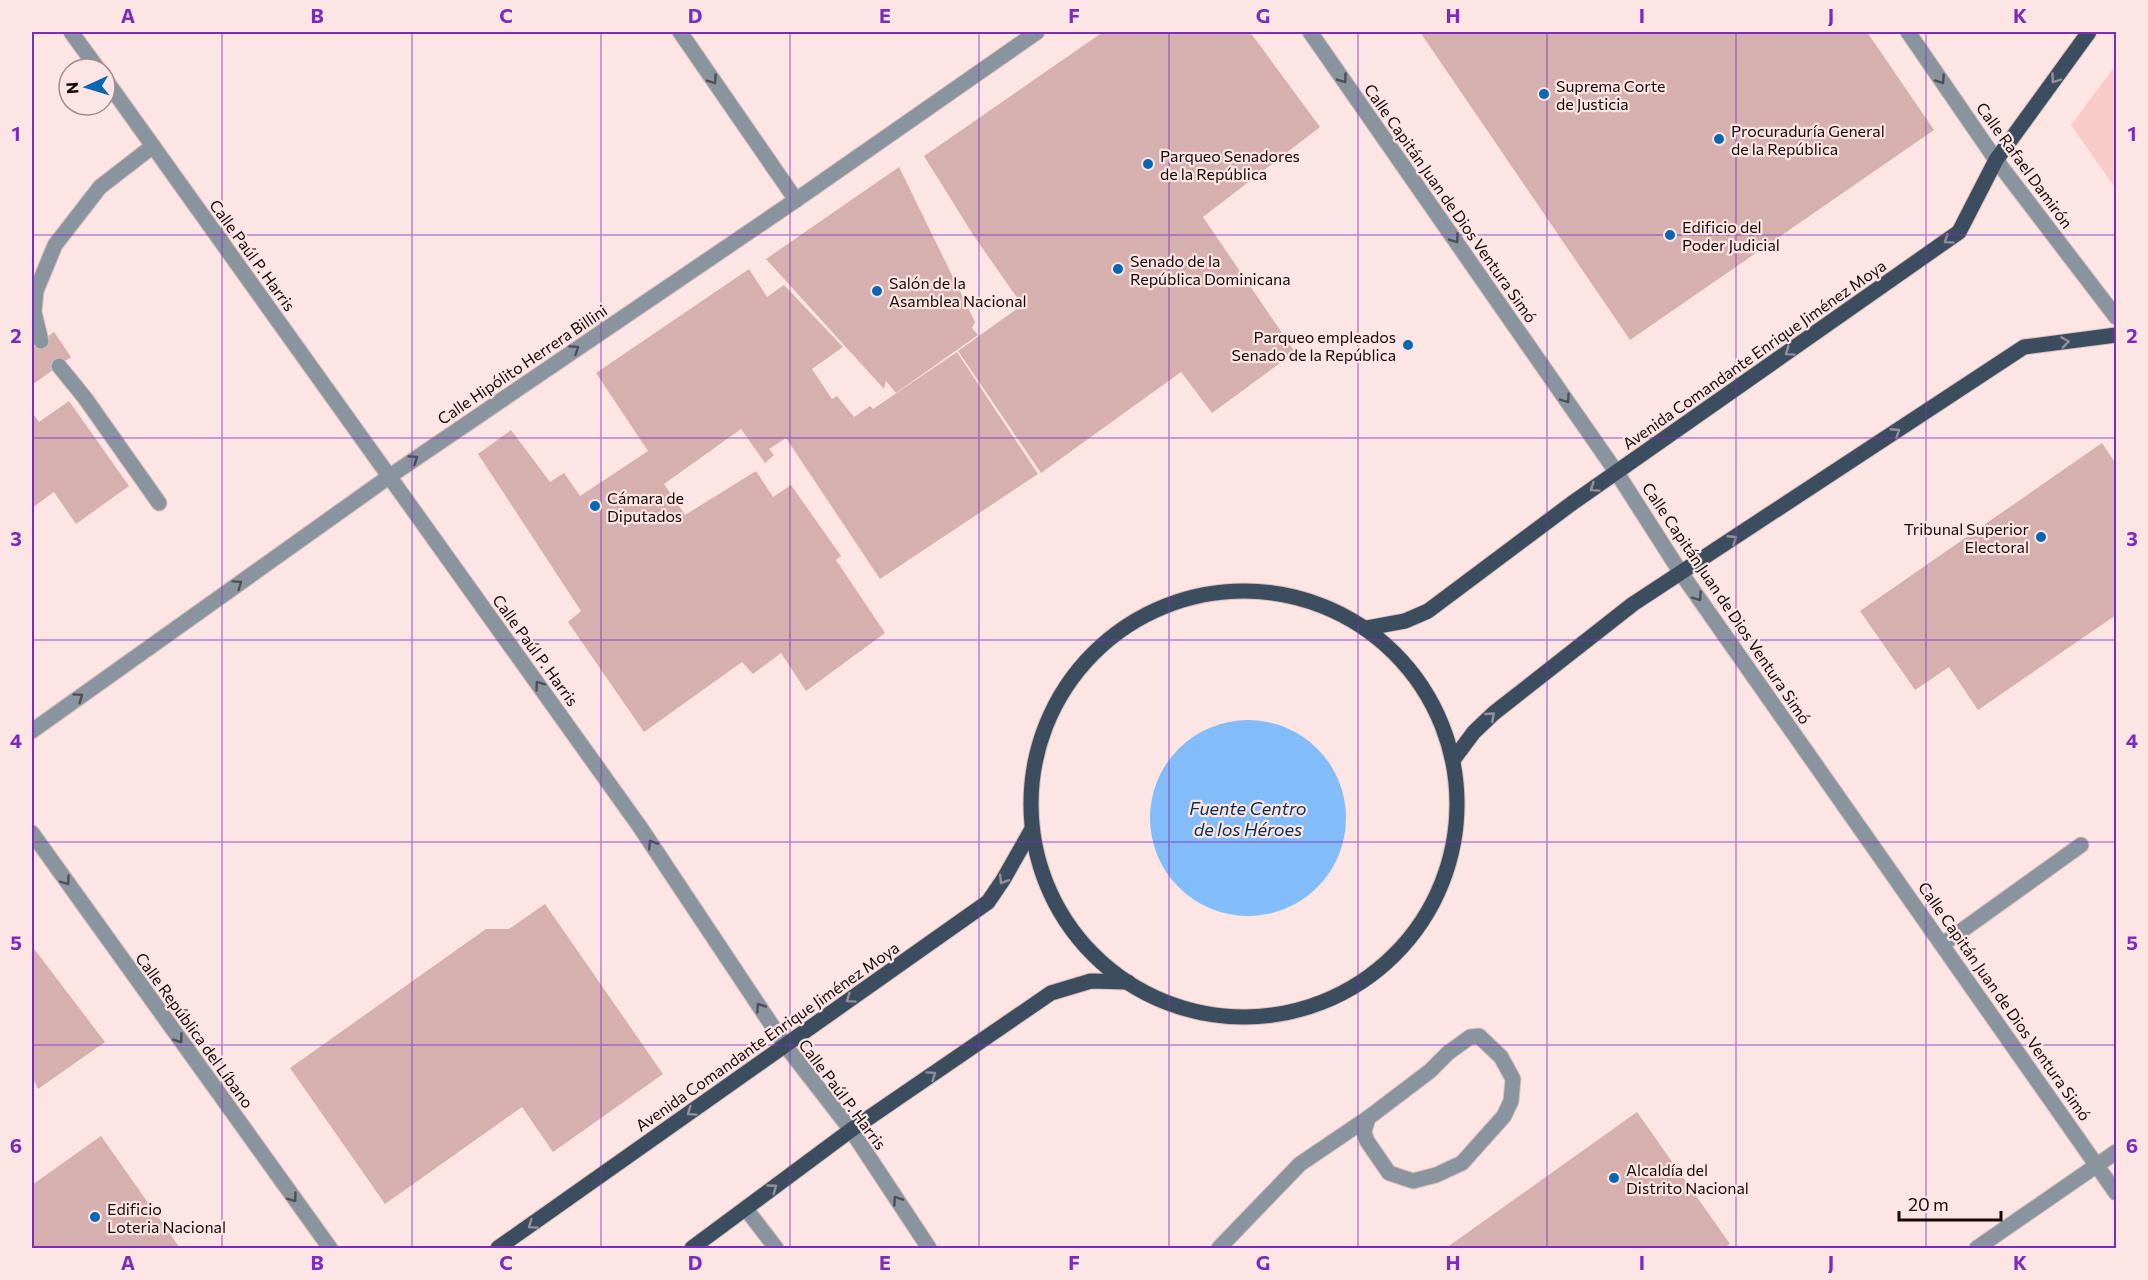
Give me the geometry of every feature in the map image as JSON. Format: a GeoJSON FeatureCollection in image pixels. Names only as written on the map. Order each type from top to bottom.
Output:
{"type":"FeatureCollection","features":[{"type":"Feature","properties":{"kind":"main road","name":"Avenida Comandante Enrique Jiménez Moya"},"geometry":{"type":"LineString","coordinates":[[1367,628],[1405,621],[1428,611],[1571,504],[1959,232],[1996,160],[2089,32]]}},
{"type":"Feature","properties":{"kind":"main road"},"geometry":{"type":"LineString","coordinates":[[1453,760],[1474,732],[1494,713],[1633,604],[2024,347],[2116,335]]}},
{"type":"Feature","properties":{"kind":"main road"},"geometry":{"type":"LineString","coordinates":[[1255,589],[1308,599],[1367,628],[1397,654],[1420,682],[1438,713],[1453,760],[1457,819],[1446,872],[1423,920],[1389,961],[1345,993],[1295,1012],[1242,1018],[1189,1011],[1139,991],[1096,959],[1062,917],[1042,875],[1032,829],[1032,776],[1045,724],[1071,677],[1107,638],[1152,609],[1203,593],[1255,589]]}},
{"type":"Feature","properties":{"kind":"main road","name":"Avenida Comandante Enrique Jiménez Moya"},"geometry":{"type":"LineString","coordinates":[[498,1248],[988,902],[1032,829]]}},
{"type":"Feature","properties":{"kind":"main road"},"geometry":{"type":"LineString","coordinates":[[692,1248],[851,1131],[1051,993],[1091,981],[1128,982]]}},
{"type":"Feature","properties":{"kind":"street"},"geometry":{"type":"LineString","coordinates":[[71,32],[89,57]]}},
{"type":"Feature","properties":{"kind":"street"},"geometry":{"type":"LineString","coordinates":[[680,32],[796,200]]}},
{"type":"Feature","properties":{"kind":"street","name":"Calle Hipólito Herrera Billini"},"geometry":{"type":"LineString","coordinates":[[32,731],[390,476],[796,200],[1037,32]]}},
{"type":"Feature","properties":{"kind":"street","name":"Calle Capitán Juan de Dios Ventura Simó"},"geometry":{"type":"LineString","coordinates":[[1310,32],[1617,473],[1681,573],[2116,1193]]}},
{"type":"Feature","properties":{"kind":"street","name":"Calle Rafael Damirón"},"geometry":{"type":"LineString","coordinates":[[1908,32],[1996,160],[2116,317]]}},
{"type":"Feature","properties":{"kind":"street","name":"Calle Paúl P. Harris"},"geometry":{"type":"LineString","coordinates":[[117,96],[640,827],[785,1045],[851,1131],[930,1248]]}},
{"type":"Feature","properties":{"kind":"street"},"geometry":{"type":"LineString","coordinates":[[41,342],[34,312],[36,291],[55,245],[100,187],[153,146]]}},
{"type":"Feature","properties":{"kind":"street"},"geometry":{"type":"LineString","coordinates":[[59,366],[85,398],[159,503]]}},
{"type":"Feature","properties":{"kind":"street","name":"Calle República del Líbano"},"geometry":{"type":"LineString","coordinates":[[32,833],[330,1248]]}},
{"type":"Feature","properties":{"kind":"street"},"geometry":{"type":"LineString","coordinates":[[1943,944],[2080,844]]}},
{"type":"Feature","properties":{"kind":"street"},"geometry":{"type":"LineString","coordinates":[[1219,1248],[1300,1164],[1368,1118],[1470,1037],[1479,1036],[1489,1044],[1502,1057],[1513,1079],[1511,1101],[1504,1116],[1462,1163],[1436,1175],[1413,1181],[1389,1173],[1367,1141],[1364,1132],[1368,1118]]}},
{"type":"Feature","properties":{"kind":"street"},"geometry":{"type":"LineString","coordinates":[[1977,1248],[2116,1152]]}},
{"type":"Feature","properties":{"kind":"street"},"geometry":{"type":"LineString","coordinates":[[746,1209],[776,1248]]}},
{"type":"Feature","properties":{"kind":"shaded area"},"geometry":{"type":"Polygon","coordinates":[[[2116,65],[2116,189],[2071,125],[2116,65]]]}},
{"type":"Feature","properties":{"kind":"water","name":"Fuente Centro de los Héroes"},"geometry":{"type":"Polygon","coordinates":[[[1248,720],[1276,724],[1294,732],[1310,742],[1324,756],[1342,790],[1346,818],[1342,846],[1334,864],[1324,880],[1310,894],[1276,912],[1248,916],[1220,912],[1202,904],[1186,894],[1172,880],[1154,846],[1150,818],[1154,790],[1162,772],[1172,756],[1186,742],[1220,724],[1248,720]]]}},
{"type":"Feature","properties":{"kind":"building","name":"Senado de la República Dominicana"},"geometry":{"type":"Polygon","coordinates":[[[1103,32],[1250,32],[1320,127],[1203,217],[1295,352],[1212,413],[1181,372],[1041,473],[958,351],[1022,305],[972,233],[924,156],[1103,32]]]}},
{"type":"Feature","properties":{"kind":"building","name":"Edificio del Poder Judicial"},"geometry":{"type":"Polygon","coordinates":[[[1420,32],[1867,32],[1934,130],[1630,340],[1420,32]]]}},
{"type":"Feature","properties":{"kind":"building","name":"Salón de la Asamblea Nacional"},"geometry":{"type":"Polygon","coordinates":[[[899,167],[975,322],[972,328],[978,335],[896,393],[886,381],[884,389],[766,259],[899,167]]]}},
{"type":"Feature","properties":{"kind":"building","name":"Cámara de Diputados"},"geometry":{"type":"Polygon","coordinates":[[[749,269],[767,297],[784,285],[843,347],[812,369],[832,399],[837,396],[854,417],[870,406],[873,409],[957,352],[1038,474],[880,579],[786,438],[769,449],[774,455],[765,463],[741,429],[664,484],[685,515],[756,471],[773,497],[791,485],[841,556],[836,560],[885,633],[806,691],[781,653],[753,674],[742,662],[644,732],[568,622],[581,611],[478,454],[511,430],[550,482],[564,473],[580,496],[648,451],[596,373],[749,269]]]}},
{"type":"Feature","properties":{"kind":"building"},"geometry":{"type":"Polygon","coordinates":[[[54,332],[71,357],[32,385],[32,348],[54,332]]]}},
{"type":"Feature","properties":{"kind":"building"},"geometry":{"type":"Polygon","coordinates":[[[69,401],[129,486],[76,524],[54,492],[32,508],[32,412],[39,422],[69,401]]]}},
{"type":"Feature","properties":{"kind":"building","name":"Tribunal Superior Electoral"},"geometry":{"type":"Polygon","coordinates":[[[2102,443],[2116,464],[2116,615],[1978,710],[1949,667],[1915,690],[1860,611],[2102,443]]]}},
{"type":"Feature","properties":{"kind":"building"},"geometry":{"type":"Polygon","coordinates":[[[545,904],[663,1074],[553,1152],[522,1107],[385,1204],[290,1068],[486,929],[509,929],[545,904]]]}},
{"type":"Feature","properties":{"kind":"building"},"geometry":{"type":"Polygon","coordinates":[[[32,946],[105,1042],[38,1089],[32,1077],[32,946]]]}},
{"type":"Feature","properties":{"kind":"building","name":"Alcaldía del Distrito Nacional"},"geometry":{"type":"Polygon","coordinates":[[[1637,1112],[1730,1244],[1724,1248],[1446,1248],[1637,1112]]]}},
{"type":"Feature","properties":{"kind":"building","name":"Edificio Loteria Nacional"},"geometry":{"type":"Polygon","coordinates":[[[101,1136],[180,1248],[32,1248],[32,1185],[101,1136]]]}},
{"type":"Feature","properties":{"kind":"place","name":"Suprema Corte de Justicia"},"geometry":{"type":"Point","coordinates":[1544,94]}},
{"type":"Feature","properties":{"kind":"place","name":"Procuraduría General de la República"},"geometry":{"type":"Point","coordinates":[1719,139]}},
{"type":"Feature","properties":{"kind":"place","name":"Parqueo Senadores de la República"},"geometry":{"type":"Point","coordinates":[1148,164]}},
{"type":"Feature","properties":{"kind":"place","name":"Edificio del Poder Judicial"},"geometry":{"type":"Point","coordinates":[1670,235]}},
{"type":"Feature","properties":{"kind":"place","name":"Senado de la República Dominicana"},"geometry":{"type":"Point","coordinates":[1118,269]}},
{"type":"Feature","properties":{"kind":"place","name":"Salón de la Asamblea Nacional"},"geometry":{"type":"Point","coordinates":[877,291]}},
{"type":"Feature","properties":{"kind":"place","name":"Parqueo empleados Senado de la República"},"geometry":{"type":"Point","coordinates":[1408,345]}},
{"type":"Feature","properties":{"kind":"place","name":"Cámara de Diputados"},"geometry":{"type":"Point","coordinates":[595,506]}},
{"type":"Feature","properties":{"kind":"place","name":"Tribunal Superior Electoral"},"geometry":{"type":"Point","coordinates":[2041,537]}},
{"type":"Feature","properties":{"kind":"place","name":"Alcaldía del Distrito Nacional"},"geometry":{"type":"Point","coordinates":[1614,1178]}},
{"type":"Feature","properties":{"kind":"place","name":"Edificio Loteria Nacional"},"geometry":{"type":"Point","coordinates":[95,1217]}}]}
